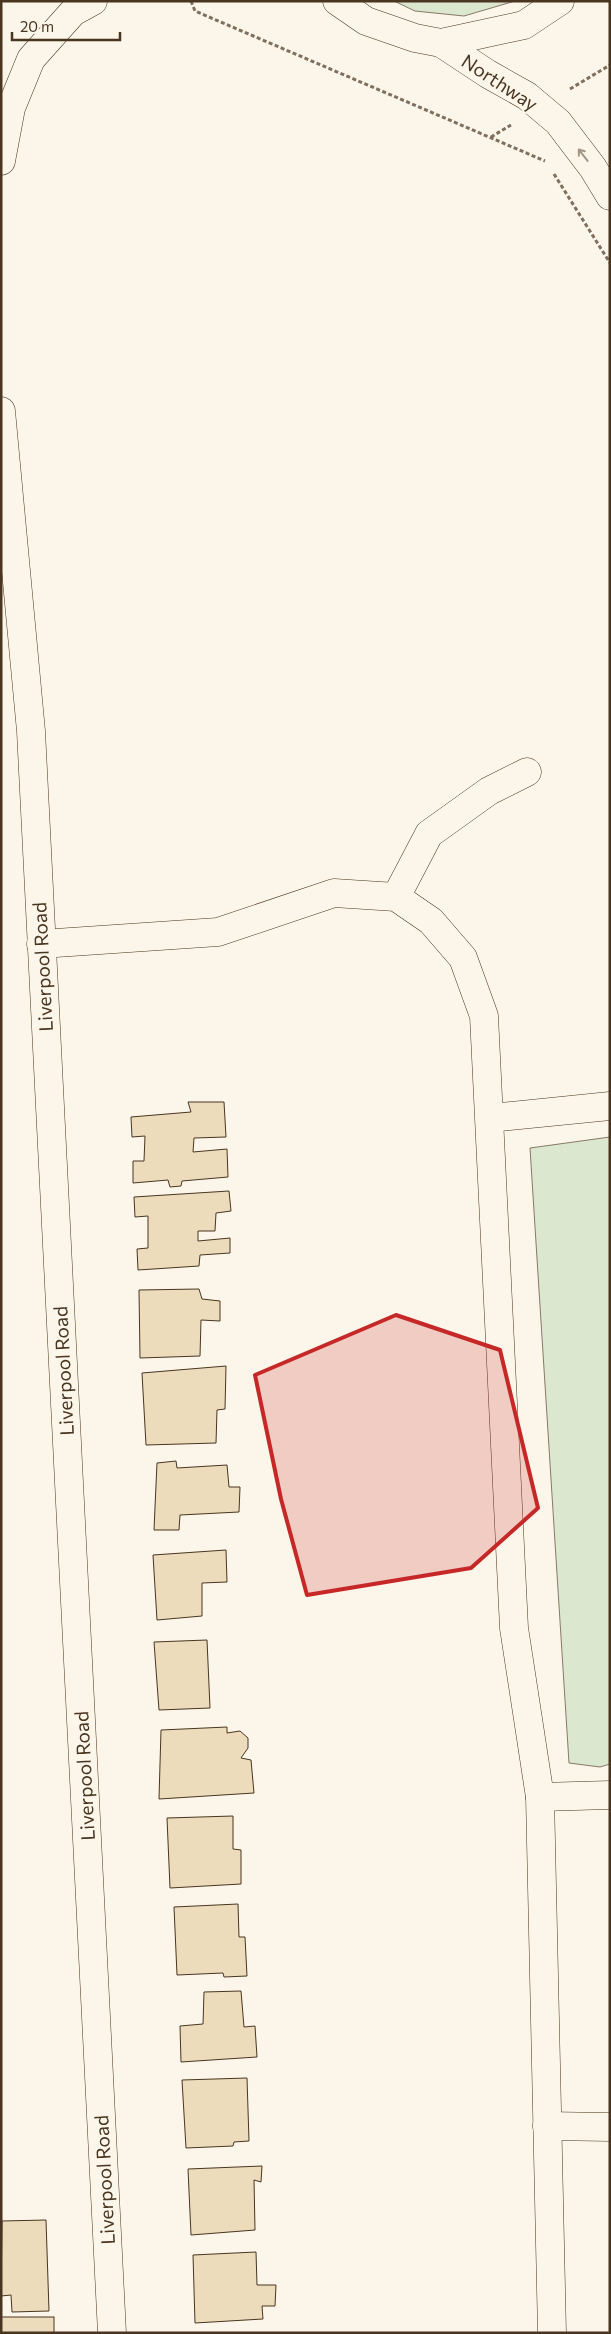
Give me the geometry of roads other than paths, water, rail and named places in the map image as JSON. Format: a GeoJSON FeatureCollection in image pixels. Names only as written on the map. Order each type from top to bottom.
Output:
{"type":"FeatureCollection","features":[{"type":"Feature","properties":{"kind":"main road"},"geometry":{"type":"LineString","coordinates":[[1,161],[11,108],[31,59],[73,12],[93,1]]}},
{"type":"Feature","properties":{"kind":"main road"},"geometry":{"type":"LineString","coordinates":[[337,1],[366,21],[415,38],[441,43],[524,25],[560,1]]}},
{"type":"Feature","properties":{"kind":"main road","name":"Northway"},"geometry":{"type":"LineString","coordinates":[[441,43],[488,74],[527,96],[558,122],[593,168],[610,196]]}},
{"type":"Feature","properties":{"kind":"main road","name":"Liverpool Road"},"geometry":{"type":"LineString","coordinates":[[1,411],[31,731],[112,2333]]}},
{"type":"Feature","properties":{"kind":"main road"},"geometry":{"type":"LineString","coordinates":[[396,897],[429,834],[489,791],[527,772]]}},
{"type":"Feature","properties":{"kind":"main road"},"geometry":{"type":"LineString","coordinates":[[41,944],[218,932],[334,893],[396,897],[431,921],[463,958],[484,1016],[514,1628],[540,1797],[552,2333]]}},
{"type":"Feature","properties":{"kind":"main road"},"geometry":{"type":"LineString","coordinates":[[490,1118],[610,1106]]}},
{"type":"Feature","properties":{"kind":"main road"},"geometry":{"type":"LineString","coordinates":[[540,1797],[610,1795]]}},
{"type":"Feature","properties":{"kind":"main road"},"geometry":{"type":"LineString","coordinates":[[547,2126],[610,2127]]}}]}
